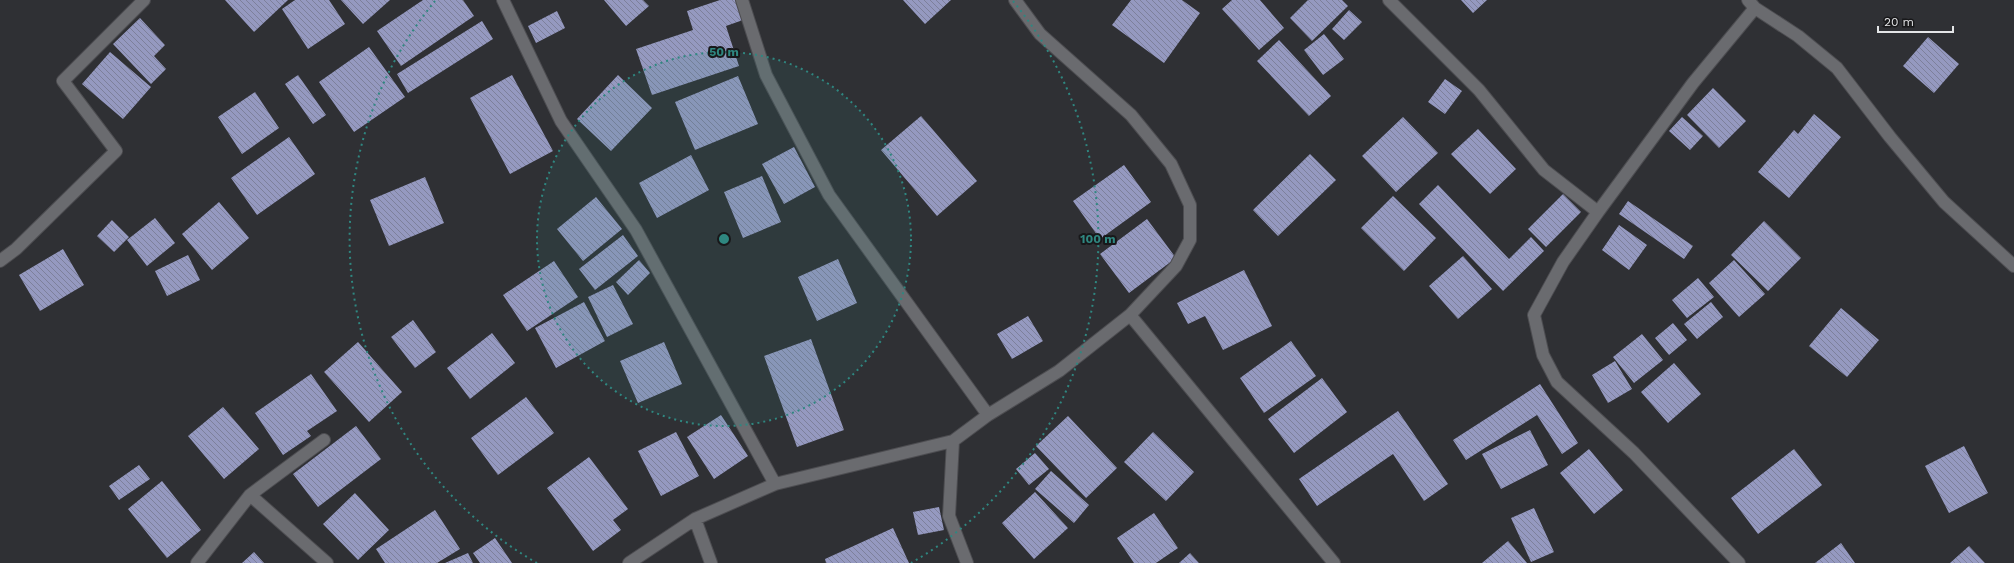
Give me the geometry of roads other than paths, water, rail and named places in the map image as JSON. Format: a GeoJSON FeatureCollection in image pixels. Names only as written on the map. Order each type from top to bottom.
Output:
{"type":"FeatureCollection","features":[{"type":"Feature","properties":{"kind":"street"},"geometry":{"type":"LineString","coordinates":[[0,261],[16,249],[116,151],[63,81],[144,0]]}},
{"type":"Feature","properties":{"kind":"street"},"geometry":{"type":"LineString","coordinates":[[503,0],[561,121],[636,230],[775,484]]}},
{"type":"Feature","properties":{"kind":"street"},"geometry":{"type":"LineString","coordinates":[[742,0],[766,75],[829,195],[988,415]]}},
{"type":"Feature","properties":{"kind":"street"},"geometry":{"type":"LineString","coordinates":[[629,563],[695,519],[775,484],[953,441],[988,415],[1059,371],[1130,315],[1176,266],[1190,240],[1190,205],[1171,164],[1131,116],[1040,34],[1015,0]]}},
{"type":"Feature","properties":{"kind":"street"},"geometry":{"type":"LineString","coordinates":[[1389,0],[1478,90],[1544,170],[1598,212]]}},
{"type":"Feature","properties":{"kind":"street"},"geometry":{"type":"LineString","coordinates":[[1739,563],[1634,453],[1557,382],[1543,355],[1534,315],[1563,262],[1751,4],[1798,36],[1837,68],[1890,137],[1944,202],[2014,266]]}},
{"type":"Feature","properties":{"kind":"street"},"geometry":{"type":"LineString","coordinates":[[1130,315],[1334,563]]}},
{"type":"Feature","properties":{"kind":"street"},"geometry":{"type":"LineString","coordinates":[[197,563],[250,495],[324,440]]}},
{"type":"Feature","properties":{"kind":"street"},"geometry":{"type":"LineString","coordinates":[[953,441],[949,516],[967,563]]}},
{"type":"Feature","properties":{"kind":"street"},"geometry":{"type":"LineString","coordinates":[[250,495],[327,563]]}},
{"type":"Feature","properties":{"kind":"street"},"geometry":{"type":"LineString","coordinates":[[695,519],[711,563]]}}]}
